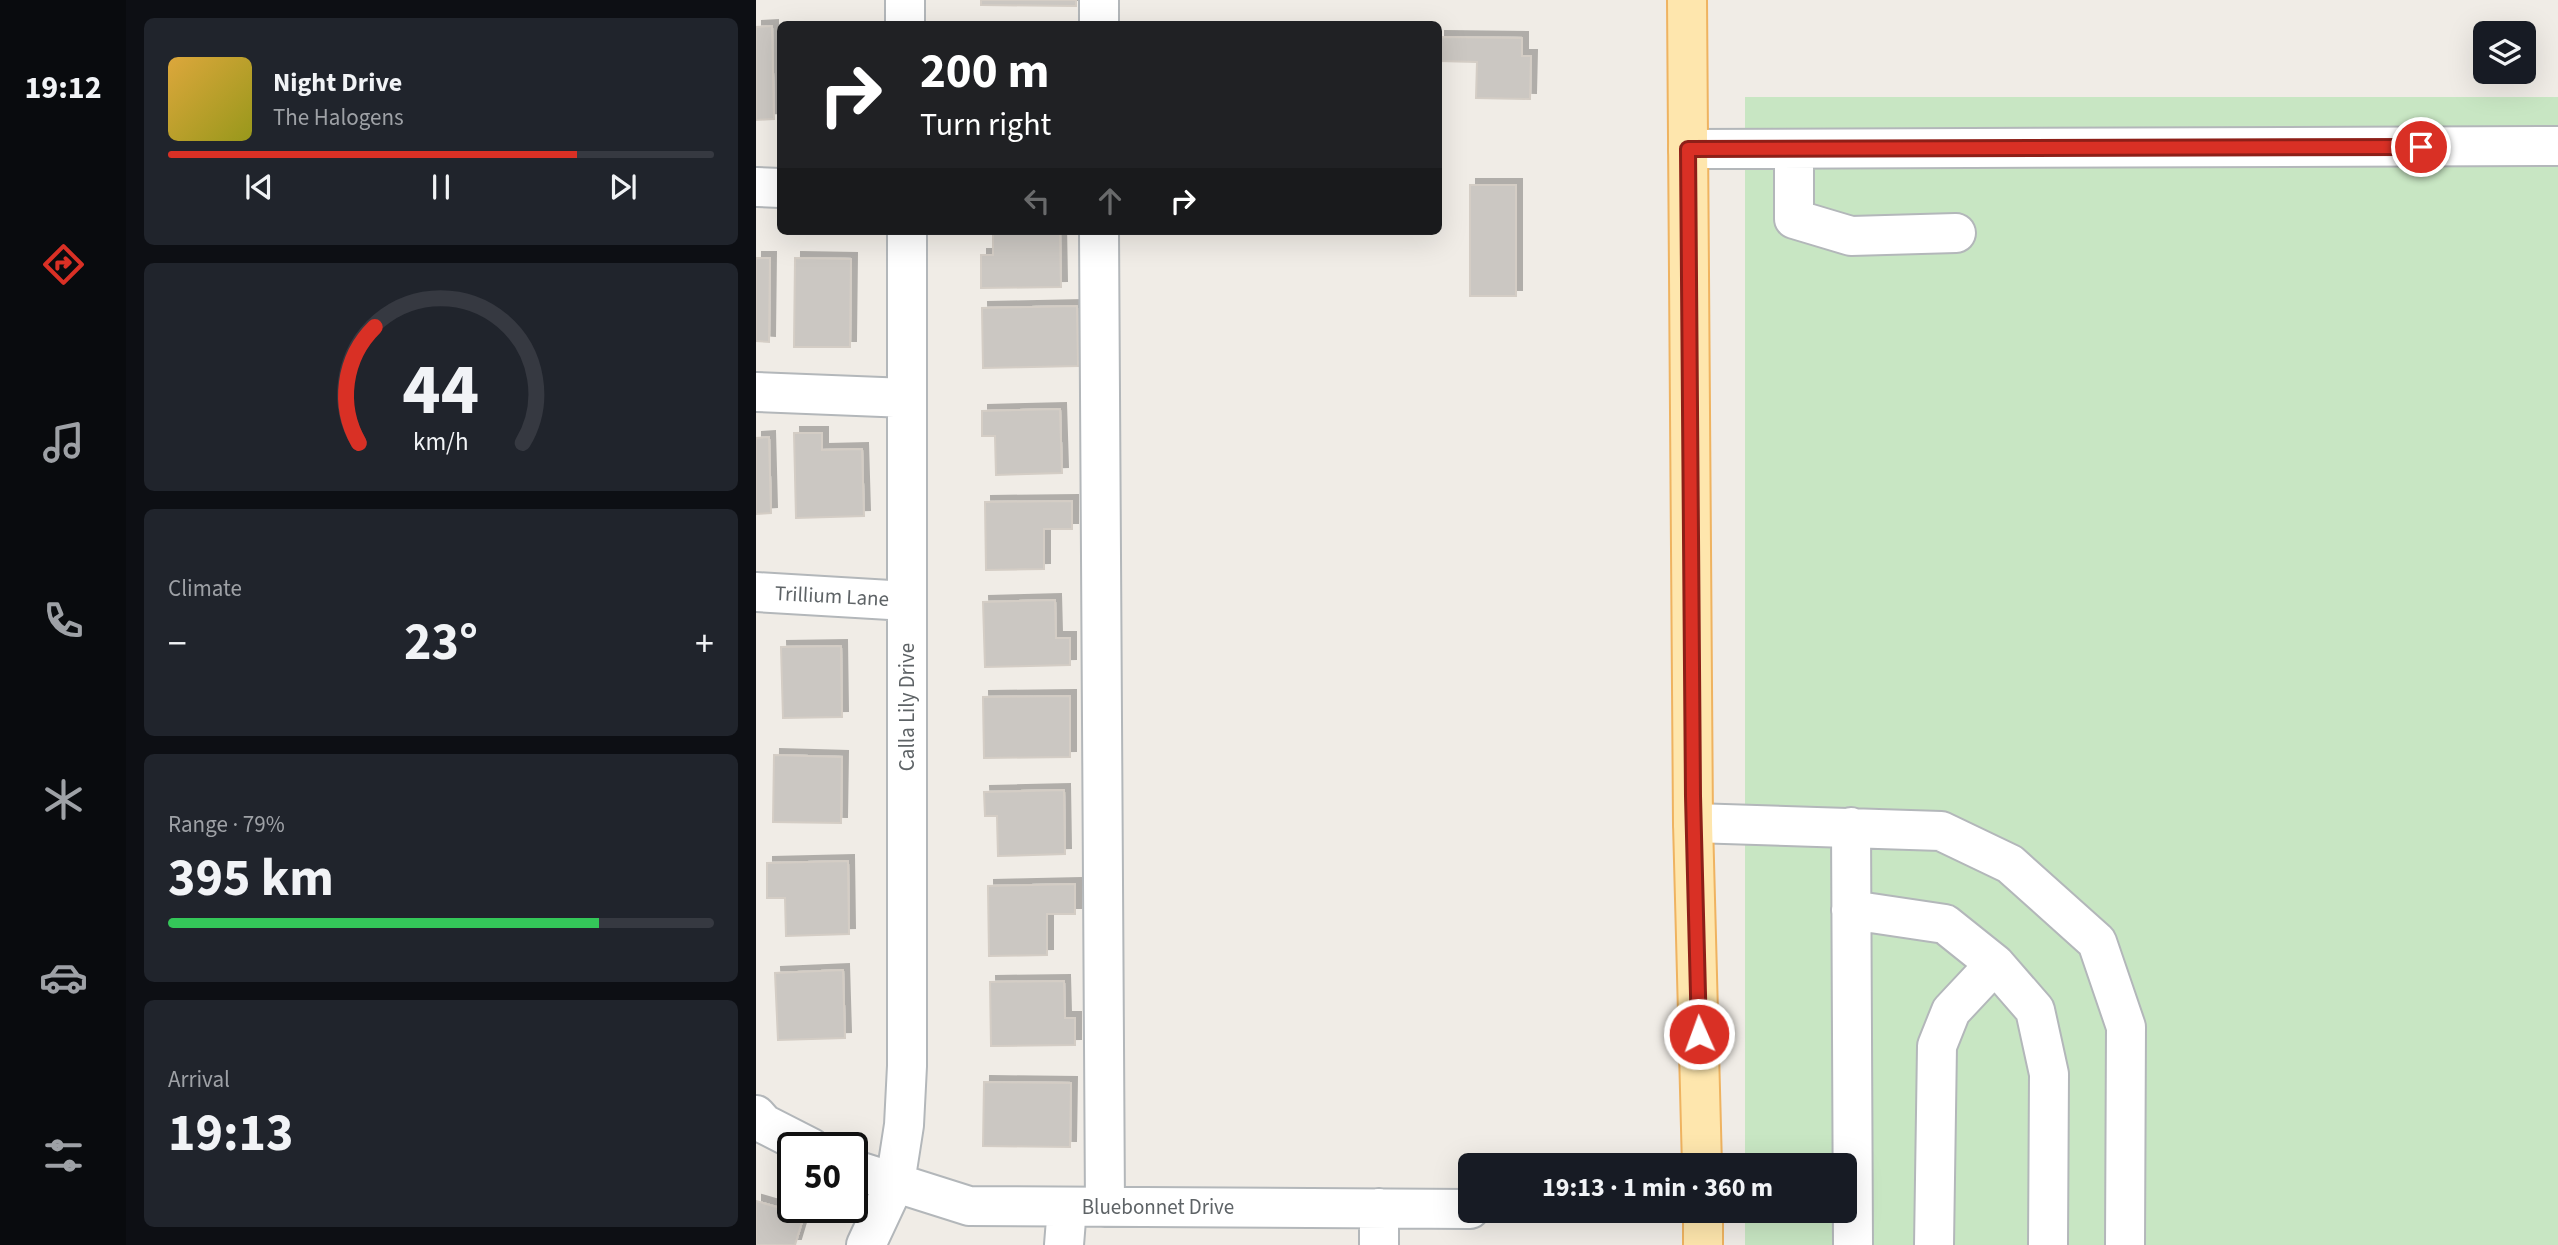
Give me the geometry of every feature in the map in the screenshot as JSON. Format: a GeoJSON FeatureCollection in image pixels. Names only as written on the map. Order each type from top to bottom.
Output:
{"type":"FeatureCollection","features":[{"type":"Feature","properties":{"kind":"main road"},"geometry":{"type":"LineString","coordinates":[[1686,0],[1693,823],[1702,1153]]}},
{"type":"Feature","properties":{"kind":"main road"},"geometry":{"type":"LineString","coordinates":[[1703,1223],[1703,1245]]}},
{"type":"Feature","properties":{"kind":"street"},"geometry":{"type":"LineString","coordinates":[[905,0],[905,21]]}},
{"type":"Feature","properties":{"kind":"street"},"geometry":{"type":"LineString","coordinates":[[1099,0],[1099,21]]}},
{"type":"Feature","properties":{"kind":"street"},"geometry":{"type":"LineString","coordinates":[[1688,149],[2558,146]]}},
{"type":"Feature","properties":{"kind":"street"},"geometry":{"type":"LineString","coordinates":[[1794,149],[1794,219],[1851,236],[1956,233]]}},
{"type":"Feature","properties":{"kind":"street"},"geometry":{"type":"LineString","coordinates":[[756,187],[777,188]]}},
{"type":"Feature","properties":{"kind":"street","name":"Calla Lily Drive"},"geometry":{"type":"LineString","coordinates":[[866,1245],[895,1183],[904,1125],[907,1066],[907,235]]}},
{"type":"Feature","properties":{"kind":"street"},"geometry":{"type":"LineString","coordinates":[[1099,235],[1105,1208]]}},
{"type":"Feature","properties":{"kind":"street"},"geometry":{"type":"LineString","coordinates":[[756,392],[907,398]]}},
{"type":"Feature","properties":{"kind":"street","name":"Trillium Lane"},"geometry":{"type":"LineString","coordinates":[[756,592],[907,601]]}},
{"type":"Feature","properties":{"kind":"street"},"geometry":{"type":"LineString","coordinates":[[1693,823],[1941,831],[2010,864],[2097,942],[2126,1027],[2125,1245]]}},
{"type":"Feature","properties":{"kind":"street"},"geometry":{"type":"LineString","coordinates":[[1851,827],[1853,1245]]}},
{"type":"Feature","properties":{"kind":"street"},"geometry":{"type":"LineString","coordinates":[[1851,910],[1945,924],[1995,964],[2035,1010],[2049,1074],[2048,1245]]}},
{"type":"Feature","properties":{"kind":"street"},"geometry":{"type":"LineString","coordinates":[[1934,1245],[1937,1046],[1951,1012],[1995,964]]}},
{"type":"Feature","properties":{"kind":"street"},"geometry":{"type":"LineString","coordinates":[[756,1115],[764,1124],[780,1132]]}},
{"type":"Feature","properties":{"kind":"street","name":"Bluebonnet Drive"},"geometry":{"type":"LineString","coordinates":[[868,1174],[969,1206],[1105,1208],[1379,1227],[1458,1211]]}},
{"type":"Feature","properties":{"kind":"street"},"geometry":{"type":"LineString","coordinates":[[1064,1245],[1067,1207]]}},
{"type":"Feature","properties":{"kind":"green space"},"geometry":{"type":"Polygon","coordinates":[[[1745,97],[2558,97],[2558,1245],[1745,1245],[1745,1223],[1857,1223],[1857,1153],[1745,1153],[1745,97]]]}},
{"type":"Feature","properties":{"kind":"building"},"geometry":{"type":"Polygon","coordinates":[[[981,0],[1076,0],[1076,6],[981,5],[981,0]]]}},
{"type":"Feature","properties":{"kind":"building"},"geometry":{"type":"Polygon","coordinates":[[[772,26],[774,119],[756,120],[756,27],[772,26]]]}},
{"type":"Feature","properties":{"kind":"building"},"geometry":{"type":"Polygon","coordinates":[[[1442,37],[1522,38],[1522,56],[1531,56],[1530,99],[1476,98],[1477,62],[1442,61],[1442,37]]]}},
{"type":"Feature","properties":{"kind":"building"},"geometry":{"type":"Polygon","coordinates":[[[1470,185],[1516,185],[1516,296],[1470,296],[1470,185]]]}},
{"type":"Feature","properties":{"kind":"building"},"geometry":{"type":"Polygon","coordinates":[[[993,235],[1060,235],[1061,287],[981,288],[981,255],[993,255],[993,235]]]}},
{"type":"Feature","properties":{"kind":"building"},"geometry":{"type":"Polygon","coordinates":[[[756,258],[770,258],[769,342],[756,341],[756,258]]]}},
{"type":"Feature","properties":{"kind":"building"},"geometry":{"type":"Polygon","coordinates":[[[795,258],[851,259],[850,347],[794,347],[795,258]]]}},
{"type":"Feature","properties":{"kind":"building"},"geometry":{"type":"Polygon","coordinates":[[[1077,306],[1078,366],[983,368],[982,308],[1077,306]]]}},
{"type":"Feature","properties":{"kind":"building"},"geometry":{"type":"Polygon","coordinates":[[[1060,409],[1062,473],[996,475],[995,436],[982,436],[982,411],[1060,409]]]}},
{"type":"Feature","properties":{"kind":"building"},"geometry":{"type":"Polygon","coordinates":[[[794,433],[822,433],[822,450],[862,449],[864,516],[796,518],[794,433]]]}},
{"type":"Feature","properties":{"kind":"building"},"geometry":{"type":"Polygon","coordinates":[[[769,437],[771,513],[756,514],[756,438],[769,437]]]}},
{"type":"Feature","properties":{"kind":"building"},"geometry":{"type":"Polygon","coordinates":[[[1072,501],[1072,529],[1044,529],[1044,569],[986,570],[985,502],[1072,501]]]}},
{"type":"Feature","properties":{"kind":"building"},"geometry":{"type":"Polygon","coordinates":[[[1055,600],[1056,638],[1070,638],[1070,665],[985,667],[983,602],[1055,600]]]}},
{"type":"Feature","properties":{"kind":"building"},"geometry":{"type":"Polygon","coordinates":[[[841,646],[842,717],[783,718],[781,647],[841,646]]]}},
{"type":"Feature","properties":{"kind":"building"},"geometry":{"type":"Polygon","coordinates":[[[1070,696],[1070,757],[984,758],[983,697],[1070,696]]]}},
{"type":"Feature","properties":{"kind":"building"},"geometry":{"type":"Polygon","coordinates":[[[774,755],[842,757],[841,823],[773,822],[774,755]]]}},
{"type":"Feature","properties":{"kind":"building"},"geometry":{"type":"Polygon","coordinates":[[[1064,790],[1065,854],[998,856],[997,816],[985,816],[984,792],[1064,790]]]}},
{"type":"Feature","properties":{"kind":"building"},"geometry":{"type":"Polygon","coordinates":[[[848,861],[849,934],[786,936],[785,898],[767,898],[767,863],[848,861]]]}},
{"type":"Feature","properties":{"kind":"building"},"geometry":{"type":"Polygon","coordinates":[[[1075,884],[1075,914],[1047,914],[1047,955],[989,956],[988,886],[1075,884]]]}},
{"type":"Feature","properties":{"kind":"building"},"geometry":{"type":"Polygon","coordinates":[[[843,970],[845,1038],[778,1040],[775,973],[843,970]]]}},
{"type":"Feature","properties":{"kind":"building"},"geometry":{"type":"Polygon","coordinates":[[[1064,981],[1065,1018],[1075,1018],[1075,1045],[991,1046],[990,982],[1064,981]]]}},
{"type":"Feature","properties":{"kind":"building"},"geometry":{"type":"Polygon","coordinates":[[[984,1082],[1071,1083],[1070,1147],[983,1146],[984,1082]]]}},
{"type":"Feature","properties":{"kind":"building"},"geometry":{"type":"Polygon","coordinates":[[[756,1201],[777,1207],[777,1223],[802,1223],[795,1245],[756,1245],[756,1201]]]}},
{"type":"Feature","properties":{"kind":"route"},"geometry":{"type":"LineString","coordinates":[[1699,1034],[1693,796],[1688,149],[2421,147]]}}]}
